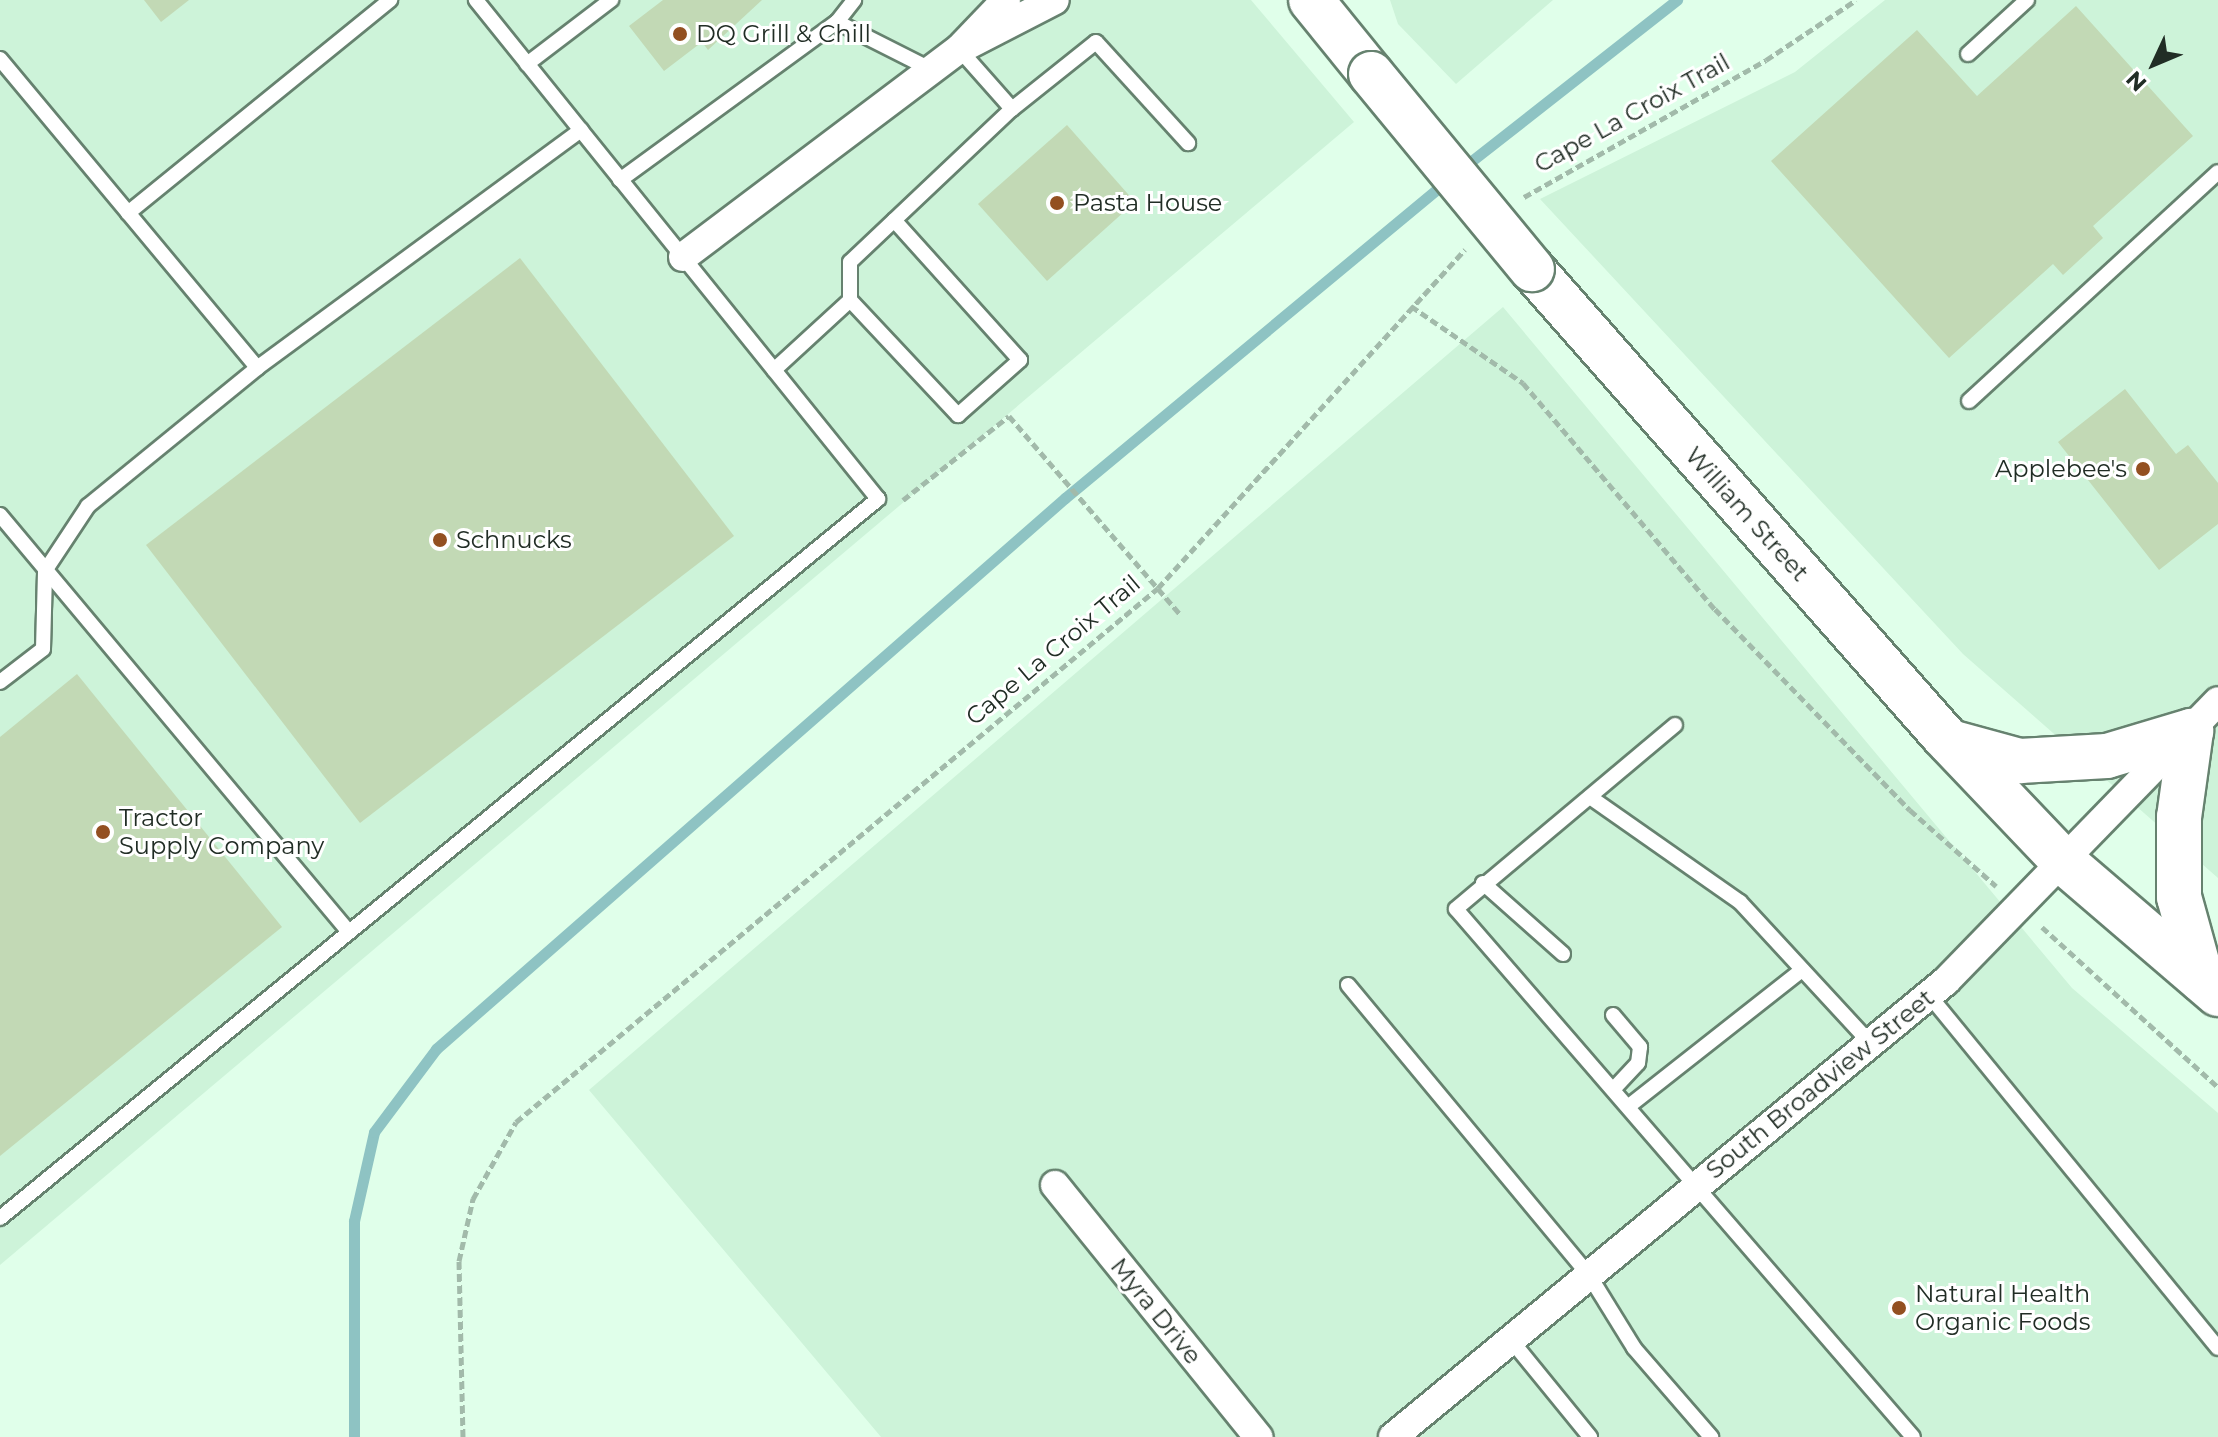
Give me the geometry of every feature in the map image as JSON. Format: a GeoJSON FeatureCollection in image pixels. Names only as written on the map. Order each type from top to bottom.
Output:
{"type":"FeatureCollection","features":[{"type":"Feature","properties":{"kind":"main road","name":"William Street"},"geometry":{"type":"LineString","coordinates":[[1311,0],[1532,269],[1950,742],[2064,862],[2210,987]]}},
{"type":"Feature","properties":{"kind":"main road"},"geometry":{"type":"LineString","coordinates":[[1950,742],[2020,761],[2107,756],[2205,716]]}},
{"type":"Feature","properties":{"kind":"main road"},"geometry":{"type":"LineString","coordinates":[[2205,716],[2179,817],[2179,897],[2210,987]]}},
{"type":"Feature","properties":{"kind":"street"},"geometry":{"type":"LineString","coordinates":[[683,257],[959,49],[1055,0]]}},
{"type":"Feature","properties":{"kind":"street"},"geometry":{"type":"LineString","coordinates":[[959,49],[991,5]]}},
{"type":"Feature","properties":{"kind":"street","name":"South Broadview Street"},"geometry":{"type":"LineString","coordinates":[[1393,1437],[1929,995],[2064,862],[2205,716]]}},
{"type":"Feature","properties":{"kind":"street","name":"Myra Drive"},"geometry":{"type":"LineString","coordinates":[[1055,1185],[1258,1437]]}},
{"type":"Feature","properties":{"kind":"lane"},"geometry":{"type":"LineString","coordinates":[[128,213],[390,0]]}},
{"type":"Feature","properties":{"kind":"lane"},"geometry":{"type":"LineString","coordinates":[[0,1218],[878,499],[476,0]]}},
{"type":"Feature","properties":{"kind":"lane"},"geometry":{"type":"LineString","coordinates":[[527,64],[611,0]]}},
{"type":"Feature","properties":{"kind":"lane"},"geometry":{"type":"LineString","coordinates":[[620,180],[837,22],[854,0]]}},
{"type":"Feature","properties":{"kind":"lane"},"geometry":{"type":"LineString","coordinates":[[1968,54],[2027,0]]}},
{"type":"Feature","properties":{"kind":"lane"},"geometry":{"type":"LineString","coordinates":[[837,22],[932,70]]}},
{"type":"Feature","properties":{"kind":"lane"},"geometry":{"type":"LineString","coordinates":[[894,220],[1020,360],[958,415],[850,300],[850,262],[894,220],[1012,109],[1096,42],[1188,143]]}},
{"type":"Feature","properties":{"kind":"lane"},"geometry":{"type":"LineString","coordinates":[[959,49],[1012,109]]}},
{"type":"Feature","properties":{"kind":"lane"},"geometry":{"type":"LineString","coordinates":[[0,59],[257,368]]}},
{"type":"Feature","properties":{"kind":"lane"},"geometry":{"type":"LineString","coordinates":[[0,682],[43,649],[45,571],[88,506],[257,368],[581,130]]}},
{"type":"Feature","properties":{"kind":"lane"},"geometry":{"type":"LineString","coordinates":[[1969,401],[2218,172]]}},
{"type":"Feature","properties":{"kind":"lane"},"geometry":{"type":"LineString","coordinates":[[774,370],[850,300]]}},
{"type":"Feature","properties":{"kind":"lane"},"geometry":{"type":"LineString","coordinates":[[0,515],[349,932]]}},
{"type":"Feature","properties":{"kind":"lane"},"geometry":{"type":"LineString","coordinates":[[1675,725],[1483,883],[1456,909],[1913,1437]]}},
{"type":"Feature","properties":{"kind":"lane"},"geometry":{"type":"LineString","coordinates":[[1590,797],[1740,902],[1870,1043]]}},
{"type":"Feature","properties":{"kind":"lane"},"geometry":{"type":"LineString","coordinates":[[1483,883],[1563,954]]}},
{"type":"Feature","properties":{"kind":"lane"},"geometry":{"type":"LineString","coordinates":[[1629,1106],[1802,970]]}},
{"type":"Feature","properties":{"kind":"lane"},"geometry":{"type":"LineString","coordinates":[[1348,985],[1589,1275],[1634,1348],[1711,1437]]}},
{"type":"Feature","properties":{"kind":"lane"},"geometry":{"type":"LineString","coordinates":[[1929,995],[2218,1348]]}},
{"type":"Feature","properties":{"kind":"lane"},"geometry":{"type":"LineString","coordinates":[[1613,1015],[1640,1047],[1638,1063],[1614,1089]]}},
{"type":"Feature","properties":{"kind":"lane"},"geometry":{"type":"LineString","coordinates":[[1511,1340],[1590,1437]]}},
{"type":"Feature","properties":{"kind":"path","name":"Cape La Croix Trail"},"geometry":{"type":"LineString","coordinates":[[1515,204],[1856,0]]}},
{"type":"Feature","properties":{"kind":"path","name":"Cape La Croix Trail"},"geometry":{"type":"LineString","coordinates":[[463,1437],[459,1261],[473,1199],[516,1122],[1158,588],[1411,306],[1473,242]]}},
{"type":"Feature","properties":{"kind":"path"},"geometry":{"type":"LineString","coordinates":[[1411,306],[1523,383],[1715,609],[1910,810],[1984,876]]}},
{"type":"Feature","properties":{"kind":"path"},"geometry":{"type":"LineString","coordinates":[[878,499],[908,501],[1009,416],[1180,614]]}},
{"type":"Feature","properties":{"kind":"path"},"geometry":{"type":"LineString","coordinates":[[2063,947],[2218,1087]]}},
{"type":"Feature","properties":{"kind":"shaded area"},"geometry":{"type":"Polygon","coordinates":[[[0,0],[1251,0],[1354,122],[0,1265],[0,0]]]}},
{"type":"Feature","properties":{"kind":"shaded area"},"geometry":{"type":"Polygon","coordinates":[[[1390,0],[1553,0],[1456,84],[1398,24],[1390,0]]]}},
{"type":"Feature","properties":{"kind":"shaded area"},"geometry":{"type":"Polygon","coordinates":[[[1885,0],[2218,0],[2218,878],[1963,654],[1540,199],[1795,72],[1885,0]]]}},
{"type":"Feature","properties":{"kind":"shaded area"},"geometry":{"type":"Polygon","coordinates":[[[1503,307],[2072,988],[2218,1113],[2218,1437],[881,1437],[589,1090],[1503,307]]]}},
{"type":"Feature","properties":{"kind":"building"},"geometry":{"type":"Polygon","coordinates":[[[144,0],[189,0],[161,22],[144,0]]]}},
{"type":"Feature","properties":{"kind":"building","name":"DQ Grill & Chill"},"geometry":{"type":"Polygon","coordinates":[[[663,0],[762,0],[708,50],[702,42],[664,71],[629,26],[663,0]]]}},
{"type":"Feature","properties":{"kind":"building"},"geometry":{"type":"Polygon","coordinates":[[[2076,6],[2193,136],[2093,226],[2103,238],[2063,275],[2053,264],[1949,358],[1771,161],[1917,30],[1977,96],[2076,6]]]}},
{"type":"Feature","properties":{"kind":"building","name":"Pasta House"},"geometry":{"type":"Polygon","coordinates":[[[1067,125],[1135,202],[1047,281],[978,204],[1067,125]]]}},
{"type":"Feature","properties":{"kind":"building","name":"Schnucks"},"geometry":{"type":"Polygon","coordinates":[[[520,258],[734,536],[360,823],[146,545],[520,258]]]}},
{"type":"Feature","properties":{"kind":"building","name":"Applebee's"},"geometry":{"type":"Polygon","coordinates":[[[2125,389],[2176,454],[2188,445],[2218,483],[2218,524],[2159,570],[2058,442],[2125,389]]]}},
{"type":"Feature","properties":{"kind":"building","name":"Tractor Supply Company"},"geometry":{"type":"Polygon","coordinates":[[[77,674],[282,927],[0,1156],[0,737],[77,674]]]}},
{"type":"Feature","properties":{"kind":"waterway"},"geometry":{"type":"LineString","coordinates":[[1460,170],[1677,0]]}},
{"type":"Feature","properties":{"kind":"waterway"},"geometry":{"type":"LineString","coordinates":[[354,1437],[354,1221],[374,1132],[436,1049],[1065,498],[1447,181]]}},
{"type":"Feature","properties":{"kind":"place","name":"DQ Grill & Chill"},"geometry":{"type":"Point","coordinates":[680,34]}},
{"type":"Feature","properties":{"kind":"place","name":"Pasta House"},"geometry":{"type":"Point","coordinates":[1057,203]}},
{"type":"Feature","properties":{"kind":"place","name":"Applebee's"},"geometry":{"type":"Point","coordinates":[2143,469]}},
{"type":"Feature","properties":{"kind":"place","name":"Schnucks"},"geometry":{"type":"Point","coordinates":[440,540]}},
{"type":"Feature","properties":{"kind":"place","name":"Tractor Supply Company"},"geometry":{"type":"Point","coordinates":[103,832]}},
{"type":"Feature","properties":{"kind":"place","name":"Natural Health Organic Foods"},"geometry":{"type":"Point","coordinates":[1899,1308]}}]}
